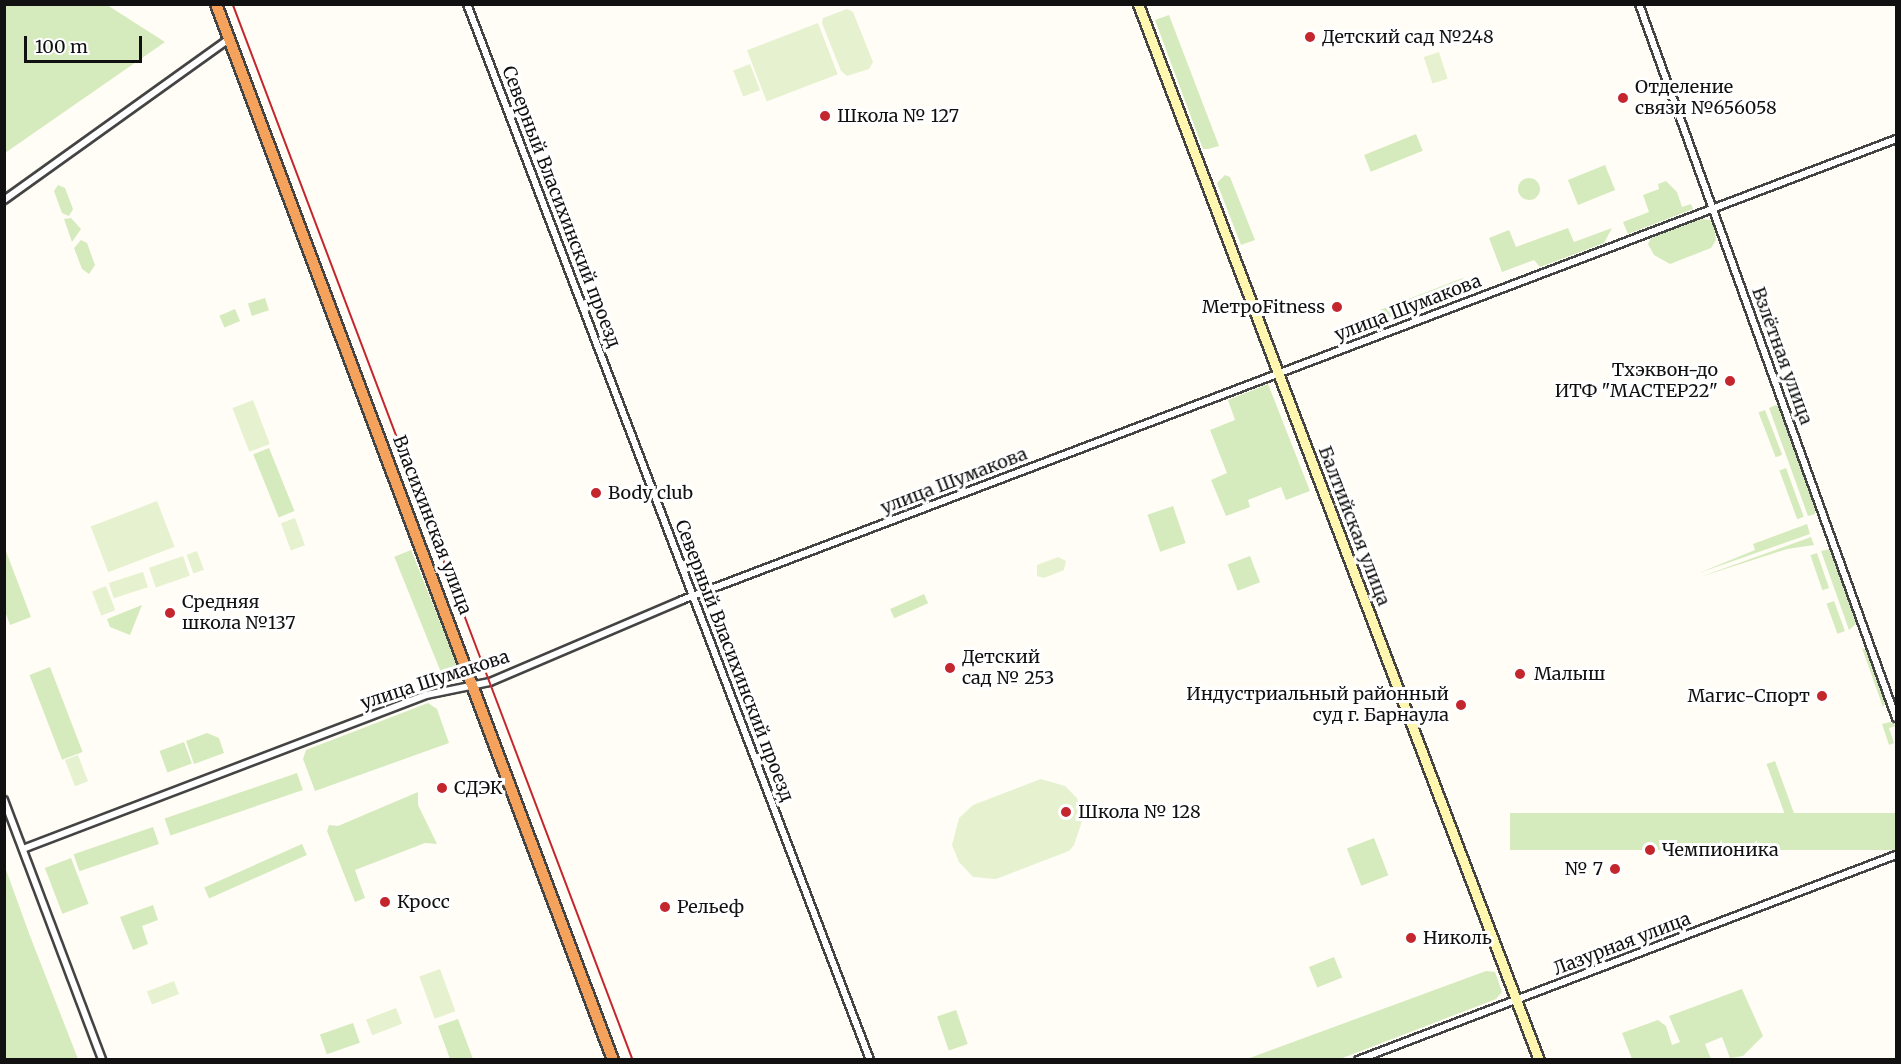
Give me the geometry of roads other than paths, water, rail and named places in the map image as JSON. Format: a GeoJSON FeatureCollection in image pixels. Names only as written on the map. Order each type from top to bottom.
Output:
{"type":"FeatureCollection","features":[{"type":"Feature","properties":{"kind":"highway","name":"Власихинская улица"},"geometry":{"type":"LineString","coordinates":[[216,4],[474,684],[613,1059]]}},
{"type":"Feature","properties":{"kind":"main road","name":"Балтийская улица"},"geometry":{"type":"LineString","coordinates":[[1138,4],[1539,1059]]}},
{"type":"Feature","properties":{"kind":"street","name":"Северный Власихинский проезд"},"geometry":{"type":"LineString","coordinates":[[467,4],[870,1059]]}},
{"type":"Feature","properties":{"kind":"street","name":"Взлётная улица"},"geometry":{"type":"LineString","coordinates":[[1639,4],[1896,718]]}},
{"type":"Feature","properties":{"kind":"street"},"geometry":{"type":"LineString","coordinates":[[4,200],[230,39]]}},
{"type":"Feature","properties":{"kind":"street","name":"улица Шумакова"},"geometry":{"type":"LineString","coordinates":[[23,849],[426,695],[490,681],[693,596],[1896,139]]}},
{"type":"Feature","properties":{"kind":"street"},"geometry":{"type":"LineString","coordinates":[[4,800],[102,1059]]}},
{"type":"Feature","properties":{"kind":"street","name":"Лазурная улица"},"geometry":{"type":"LineString","coordinates":[[1358,1059],[1896,855]]}},
{"type":"Feature","properties":{"kind":"tram line"},"geometry":{"type":"LineString","coordinates":[[233,4],[633,1060]]}},
{"type":"Feature","properties":{"kind":"place","name":"Детский сад №248"},"geometry":{"type":"Point","coordinates":[1310,37]}},
{"type":"Feature","properties":{"kind":"place","name":"Отделение связи №656058"},"geometry":{"type":"Point","coordinates":[1623,98]}},
{"type":"Feature","properties":{"kind":"place","name":"Школа № 127"},"geometry":{"type":"Point","coordinates":[825,116]}},
{"type":"Feature","properties":{"kind":"place","name":"МетроFitness"},"geometry":{"type":"Point","coordinates":[1337,307]}},
{"type":"Feature","properties":{"kind":"place","name":"Тхэквон-до ИТФ \"МАСТЕР22\""},"geometry":{"type":"Point","coordinates":[1730,381]}},
{"type":"Feature","properties":{"kind":"place","name":"Body club"},"geometry":{"type":"Point","coordinates":[596,493]}},
{"type":"Feature","properties":{"kind":"place","name":"Средняя школа №137"},"geometry":{"type":"Point","coordinates":[170,613]}},
{"type":"Feature","properties":{"kind":"place","name":"Детский сад № 253"},"geometry":{"type":"Point","coordinates":[950,668]}},
{"type":"Feature","properties":{"kind":"place","name":"Малыш"},"geometry":{"type":"Point","coordinates":[1520,674]}},
{"type":"Feature","properties":{"kind":"place","name":"Магис-Спорт"},"geometry":{"type":"Point","coordinates":[1822,696]}},
{"type":"Feature","properties":{"kind":"place","name":"Индустриальный районный суд г. Барнаула"},"geometry":{"type":"Point","coordinates":[1461,705]}},
{"type":"Feature","properties":{"kind":"place","name":"СДЭК"},"geometry":{"type":"Point","coordinates":[442,788]}},
{"type":"Feature","properties":{"kind":"place","name":"Школа № 128"},"geometry":{"type":"Point","coordinates":[1066,812]}},
{"type":"Feature","properties":{"kind":"place","name":"Чемпионика"},"geometry":{"type":"Point","coordinates":[1650,850]}},
{"type":"Feature","properties":{"kind":"place","name":"№ 7"},"geometry":{"type":"Point","coordinates":[1615,869]}},
{"type":"Feature","properties":{"kind":"place","name":"Кросс"},"geometry":{"type":"Point","coordinates":[385,902]}},
{"type":"Feature","properties":{"kind":"place","name":"Рельеф"},"geometry":{"type":"Point","coordinates":[665,907]}},
{"type":"Feature","properties":{"kind":"place","name":"Николь"},"geometry":{"type":"Point","coordinates":[1411,938]}}]}
